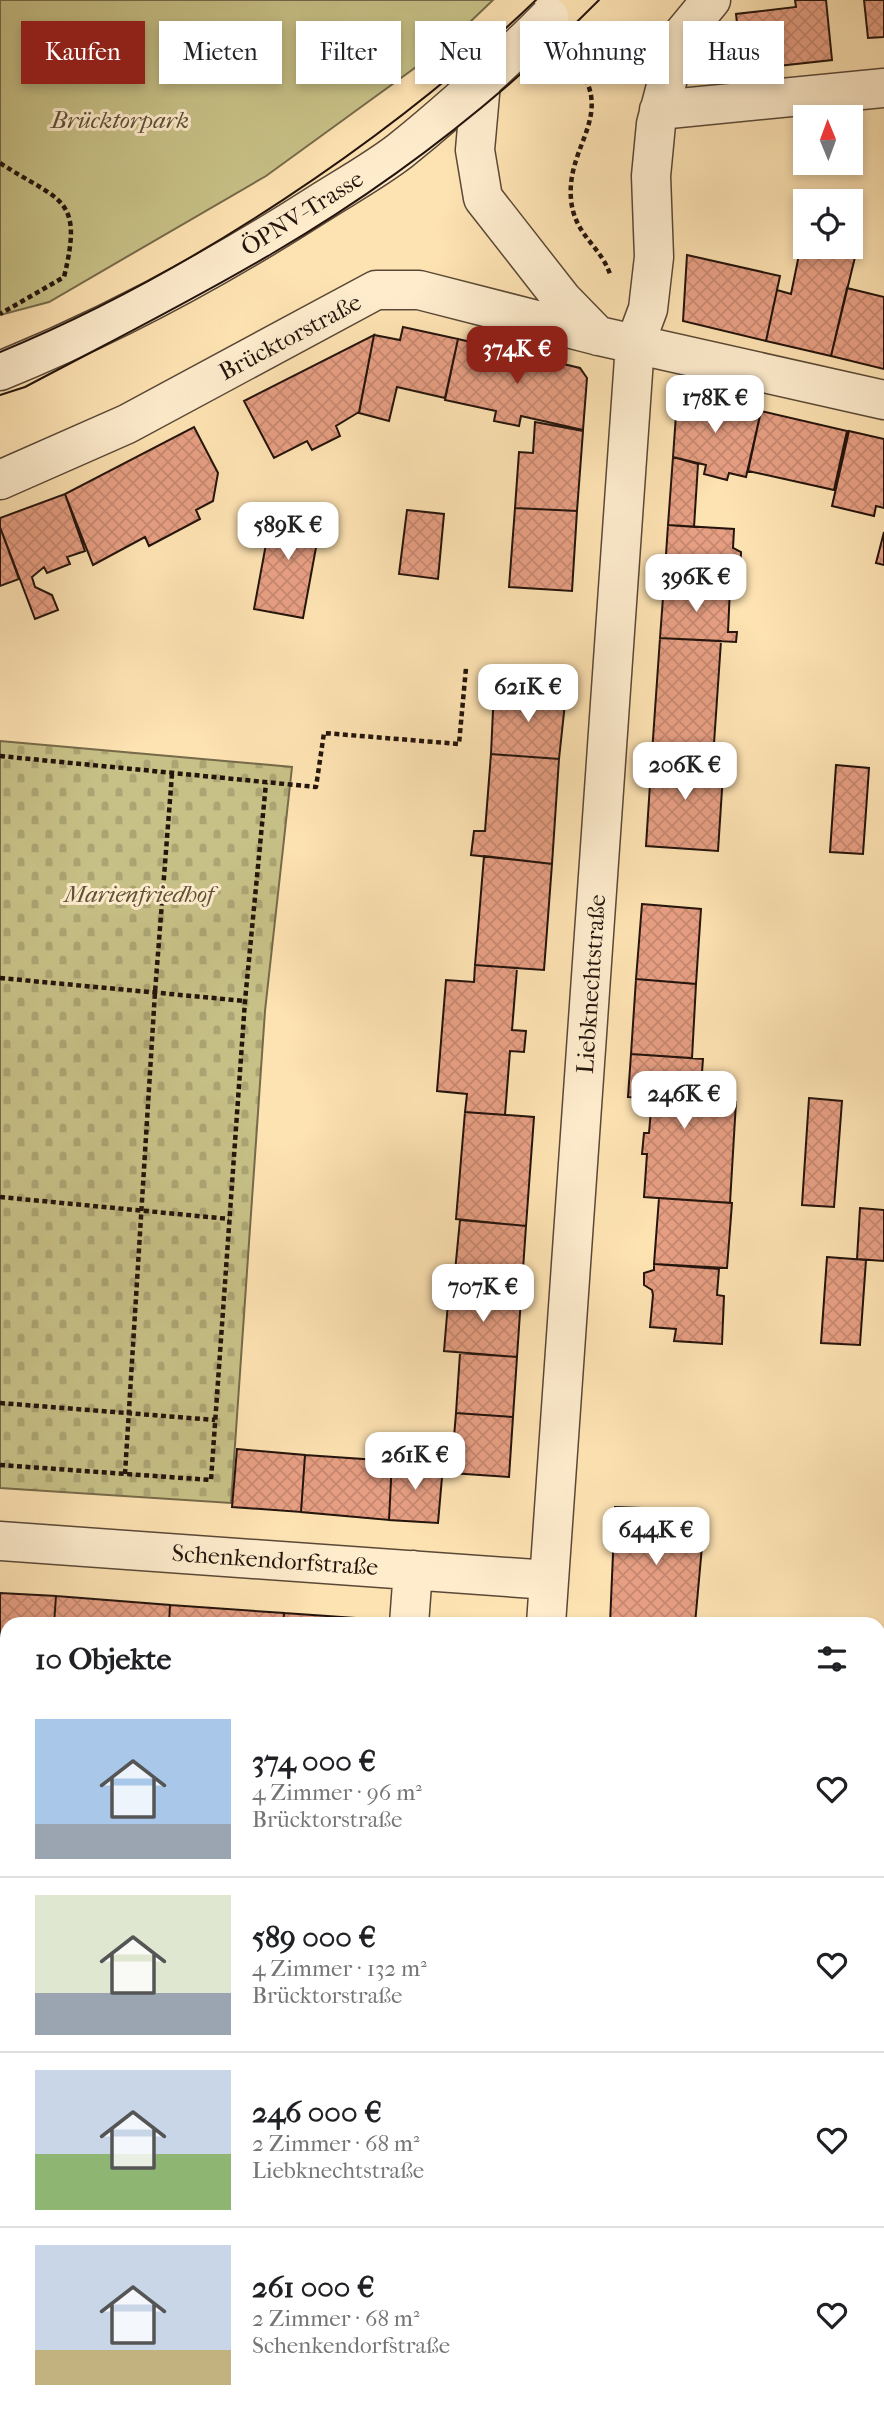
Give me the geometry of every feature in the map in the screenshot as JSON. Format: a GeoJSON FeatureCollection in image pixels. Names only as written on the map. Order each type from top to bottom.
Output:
{"type":"FeatureCollection","features":[{"type":"Feature","properties":{"kind":"street","name":"Liebknechtstraße"},"geometry":{"type":"LineString","coordinates":[[547,1617],[617,340],[649,309],[653,270],[651,176],[653,142],[659,110],[678,40],[711,0]]}},
{"type":"Feature","properties":{"kind":"street","name":"ÖPNV-Trasse"},"geometry":{"type":"LineString","coordinates":[[506,59],[549,17]]}},
{"type":"Feature","properties":{"kind":"street","name":"ÖPNV-Trasse"},"geometry":{"type":"LineString","coordinates":[[0,371],[73,341],[185,284],[398,152],[480,84]]}},
{"type":"Feature","properties":{"kind":"street"},"geometry":{"type":"LineString","coordinates":[[481,84],[475,150],[483,198],[562,299],[617,340]]}},
{"type":"Feature","properties":{"kind":"street"},"geometry":{"type":"LineString","coordinates":[[659,110],[884,88]]}},
{"type":"Feature","properties":{"kind":"street"},"geometry":{"type":"LineString","coordinates":[[398,152],[475,150]]}},
{"type":"Feature","properties":{"kind":"street","name":"Brücktorstraße"},"geometry":{"type":"LineString","coordinates":[[0,480],[127,425],[376,290],[419,290],[617,340],[884,400]]}},
{"type":"Feature","properties":{"kind":"street","name":"Schenkendorfstraße"},"geometry":{"type":"LineString","coordinates":[[0,1542],[550,1580]]}},
{"type":"Feature","properties":{"kind":"street"},"geometry":{"type":"LineString","coordinates":[[410,1617],[413,1570]]}},
{"type":"Feature","properties":{"kind":"path"},"geometry":{"type":"LineString","coordinates":[[588,84],[592,103],[589,130],[574,169],[571,198],[573,212],[585,239],[605,260],[614,284]]}},
{"type":"Feature","properties":{"kind":"path"},"geometry":{"type":"LineString","coordinates":[[0,163],[59,199],[70,213],[72,244],[64,277],[0,314]]}},
{"type":"Feature","properties":{"kind":"path"},"geometry":{"type":"LineString","coordinates":[[0,757],[316,787],[324,733],[459,744],[466,668]]}},
{"type":"Feature","properties":{"kind":"path"},"geometry":{"type":"LineString","coordinates":[[125,1474],[155,992],[172,774]]}},
{"type":"Feature","properties":{"kind":"path"},"geometry":{"type":"LineString","coordinates":[[0,1465],[211,1480],[245,1001],[266,783]]}},
{"type":"Feature","properties":{"kind":"path"},"geometry":{"type":"LineString","coordinates":[[0,978],[245,1001]]}},
{"type":"Feature","properties":{"kind":"path"},"geometry":{"type":"LineString","coordinates":[[0,1197],[229,1219]]}},
{"type":"Feature","properties":{"kind":"path"},"geometry":{"type":"LineString","coordinates":[[0,1403],[215,1420]]}},
{"type":"Feature","properties":{"kind":"green space","name":"Brücktorpark"},"geometry":{"type":"Polygon","coordinates":[[[0,0],[493,0],[471,21],[415,21],[415,68],[401,78],[401,21],[296,21],[296,84],[393,84],[266,176],[49,302],[0,315],[0,0]]]}},
{"type":"Feature","properties":{"kind":"green space","name":"Marienfriedhof"},"geometry":{"type":"Polygon","coordinates":[[[0,741],[292,767],[265,1011],[231,1503],[0,1488],[0,741]]]}},
{"type":"Feature","properties":{"kind":"building"},"geometry":{"type":"Polygon","coordinates":[[[795,0],[826,0],[832,60],[784,65],[784,21],[737,21],[736,14],[796,7],[795,0]]]}},
{"type":"Feature","properties":{"kind":"building"},"geometry":{"type":"Polygon","coordinates":[[[864,0],[884,0],[884,37],[868,38],[864,0]]]}},
{"type":"Feature","properties":{"kind":"building"},"geometry":{"type":"Polygon","coordinates":[[[687,255],[780,276],[766,341],[683,321],[687,255]]]}},
{"type":"Feature","properties":{"kind":"building"},"geometry":{"type":"Polygon","coordinates":[[[798,259],[855,259],[831,356],[766,341],[777,290],[791,294],[798,259]]]}},
{"type":"Feature","properties":{"kind":"building"},"geometry":{"type":"Polygon","coordinates":[[[847,288],[884,297],[884,369],[831,356],[847,288]]]}},
{"type":"Feature","properties":{"kind":"building"},"geometry":{"type":"Polygon","coordinates":[[[403,327],[458,339],[445,398],[397,387],[389,421],[359,413],[374,335],[400,340],[403,327]]]}},
{"type":"Feature","properties":{"kind":"building"},"geometry":{"type":"Polygon","coordinates":[[[374,335],[359,412],[336,426],[340,436],[312,450],[307,441],[274,458],[244,401],[374,335]]]}},
{"type":"Feature","properties":{"kind":"building"},"geometry":{"type":"Polygon","coordinates":[[[458,339],[580,368],[587,378],[583,430],[521,416],[519,426],[494,421],[496,411],[445,400],[458,339]]]}},
{"type":"Feature","properties":{"kind":"building"},"geometry":{"type":"Polygon","coordinates":[[[691,394],[761,411],[746,477],[729,473],[727,480],[704,474],[706,465],[673,457],[677,401],[691,394]]]}},
{"type":"Feature","properties":{"kind":"building"},"geometry":{"type":"Polygon","coordinates":[[[761,411],[847,431],[834,490],[748,471],[761,411]]]}},
{"type":"Feature","properties":{"kind":"building"},"geometry":{"type":"Polygon","coordinates":[[[535,422],[583,431],[577,511],[515,508],[519,452],[533,453],[535,422]]]}},
{"type":"Feature","properties":{"kind":"building"},"geometry":{"type":"Polygon","coordinates":[[[194,427],[218,473],[213,501],[196,510],[200,519],[149,546],[145,537],[93,565],[65,494],[194,427]]]}},
{"type":"Feature","properties":{"kind":"building"},"geometry":{"type":"Polygon","coordinates":[[[849,431],[884,439],[884,508],[876,506],[874,516],[832,506],[849,431]]]}},
{"type":"Feature","properties":{"kind":"building"},"geometry":{"type":"Polygon","coordinates":[[[673,457],[698,464],[694,527],[668,525],[673,457]]]}},
{"type":"Feature","properties":{"kind":"building"},"geometry":{"type":"Polygon","coordinates":[[[65,494],[85,551],[67,557],[70,564],[47,573],[44,567],[32,577],[35,587],[52,595],[58,610],[35,619],[0,527],[0,518],[65,494]]]}},
{"type":"Feature","properties":{"kind":"building"},"geometry":{"type":"Polygon","coordinates":[[[273,506],[322,515],[303,618],[254,609],[273,506]]]}},
{"type":"Feature","properties":{"kind":"building"},"geometry":{"type":"Polygon","coordinates":[[[515,508],[577,511],[572,591],[509,587],[515,508]]]}},
{"type":"Feature","properties":{"kind":"building"},"geometry":{"type":"Polygon","coordinates":[[[407,510],[444,514],[438,579],[399,574],[407,510]]]}},
{"type":"Feature","properties":{"kind":"building"},"geometry":{"type":"Polygon","coordinates":[[[668,525],[734,529],[733,548],[741,552],[740,576],[731,576],[730,588],[664,584],[668,525]]]}},
{"type":"Feature","properties":{"kind":"building"},"geometry":{"type":"Polygon","coordinates":[[[0,527],[19,579],[0,586],[0,527]]]}},
{"type":"Feature","properties":{"kind":"building"},"geometry":{"type":"Polygon","coordinates":[[[884,532],[884,565],[876,563],[884,532]]]}},
{"type":"Feature","properties":{"kind":"building"},"geometry":{"type":"Polygon","coordinates":[[[664,584],[730,588],[728,632],[737,632],[736,642],[660,638],[664,584]]]}},
{"type":"Feature","properties":{"kind":"building"},"geometry":{"type":"Polygon","coordinates":[[[660,638],[721,641],[713,758],[652,753],[660,638]]]}},
{"type":"Feature","properties":{"kind":"building"},"geometry":{"type":"Polygon","coordinates":[[[494,689],[566,694],[559,759],[491,754],[494,689]]]}},
{"type":"Feature","properties":{"kind":"building"},"geometry":{"type":"Polygon","coordinates":[[[652,753],[724,759],[718,851],[646,846],[652,753]]]}},
{"type":"Feature","properties":{"kind":"building"},"geometry":{"type":"Polygon","coordinates":[[[491,754],[559,759],[552,864],[471,855],[474,831],[485,831],[491,754]]]}},
{"type":"Feature","properties":{"kind":"building"},"geometry":{"type":"Polygon","coordinates":[[[836,765],[869,768],[863,854],[830,852],[836,765]]]}},
{"type":"Feature","properties":{"kind":"building"},"geometry":{"type":"Polygon","coordinates":[[[484,856],[552,864],[544,970],[475,965],[484,856]]]}},
{"type":"Feature","properties":{"kind":"building"},"geometry":{"type":"Polygon","coordinates":[[[642,904],[701,909],[696,984],[636,979],[642,904]]]}},
{"type":"Feature","properties":{"kind":"building"},"geometry":{"type":"Polygon","coordinates":[[[475,965],[517,968],[512,1030],[526,1031],[524,1052],[510,1051],[505,1115],[465,1112],[467,1094],[437,1091],[446,980],[474,982],[475,965]]]}},
{"type":"Feature","properties":{"kind":"building"},"geometry":{"type":"Polygon","coordinates":[[[636,979],[696,984],[692,1058],[631,1054],[636,979]]]}},
{"type":"Feature","properties":{"kind":"building"},"geometry":{"type":"Polygon","coordinates":[[[631,1054],[703,1059],[700,1099],[736,1102],[730,1203],[644,1197],[647,1154],[642,1154],[644,1133],[649,1133],[652,1098],[628,1097],[631,1054]]]}},
{"type":"Feature","properties":{"kind":"building"},"geometry":{"type":"Polygon","coordinates":[[[809,1098],[842,1101],[834,1207],[802,1205],[809,1098]]]}},
{"type":"Feature","properties":{"kind":"building"},"geometry":{"type":"Polygon","coordinates":[[[465,1112],[534,1117],[526,1226],[456,1219],[465,1112]]]}},
{"type":"Feature","properties":{"kind":"building"},"geometry":{"type":"Polygon","coordinates":[[[659,1198],[732,1203],[727,1268],[654,1264],[659,1198]]]}},
{"type":"Feature","properties":{"kind":"building"},"geometry":{"type":"Polygon","coordinates":[[[860,1208],[884,1210],[884,1261],[857,1259],[860,1208]]]}},
{"type":"Feature","properties":{"kind":"building"},"geometry":{"type":"Polygon","coordinates":[[[460,1220],[526,1226],[521,1298],[453,1292],[460,1220]]]}},
{"type":"Feature","properties":{"kind":"building"},"geometry":{"type":"Polygon","coordinates":[[[827,1257],[866,1260],[860,1345],[821,1343],[827,1257]]]}},
{"type":"Feature","properties":{"kind":"building"},"geometry":{"type":"Polygon","coordinates":[[[654,1264],[719,1269],[717,1295],[724,1296],[722,1344],[674,1341],[676,1329],[650,1327],[653,1295],[652,1290],[644,1285],[644,1273],[654,1270],[654,1264]]]}},
{"type":"Feature","properties":{"kind":"building"},"geometry":{"type":"Polygon","coordinates":[[[449,1291],[521,1298],[517,1357],[444,1351],[449,1291]]]}},
{"type":"Feature","properties":{"kind":"building"},"geometry":{"type":"Polygon","coordinates":[[[460,1353],[517,1357],[513,1417],[456,1413],[460,1353]]]}},
{"type":"Feature","properties":{"kind":"building"},"geometry":{"type":"Polygon","coordinates":[[[456,1413],[513,1417],[509,1477],[451,1473],[456,1413]]]}},
{"type":"Feature","properties":{"kind":"building"},"geometry":{"type":"Polygon","coordinates":[[[237,1449],[305,1455],[301,1512],[232,1507],[237,1449]]]}},
{"type":"Feature","properties":{"kind":"building"},"geometry":{"type":"Polygon","coordinates":[[[305,1455],[392,1461],[389,1520],[301,1512],[305,1455]]]}},
{"type":"Feature","properties":{"kind":"building"},"geometry":{"type":"Polygon","coordinates":[[[392,1461],[443,1466],[438,1523],[389,1520],[392,1461]]]}},
{"type":"Feature","properties":{"kind":"building"},"geometry":{"type":"Polygon","coordinates":[[[615,1507],[641,1508],[641,1512],[705,1513],[696,1617],[610,1617],[615,1507]]]}},
{"type":"Feature","properties":{"kind":"building"},"geometry":{"type":"Polygon","coordinates":[[[0,1593],[56,1596],[54,1617],[0,1617],[0,1593]]]}},
{"type":"Feature","properties":{"kind":"building"},"geometry":{"type":"Polygon","coordinates":[[[56,1596],[170,1605],[169,1617],[54,1617],[56,1596]]]}},
{"type":"Feature","properties":{"kind":"building"},"geometry":{"type":"Polygon","coordinates":[[[170,1605],[284,1613],[284,1617],[169,1617],[170,1605]]]}},
{"type":"Feature","properties":{"kind":"building"},"geometry":{"type":"Polygon","coordinates":[[[284,1613],[341,1617],[284,1617],[284,1613]]]}},
{"type":"Feature","properties":{"kind":"tram line"},"geometry":{"type":"LineString","coordinates":[[0,352],[71,321],[142,284],[283,200],[352,153],[417,103],[536,0]]}},
{"type":"Feature","properties":{"kind":"tram line"},"geometry":{"type":"LineString","coordinates":[[0,395],[25,387],[150,322],[273,253],[360,198],[485,104],[599,0]]}}]}
